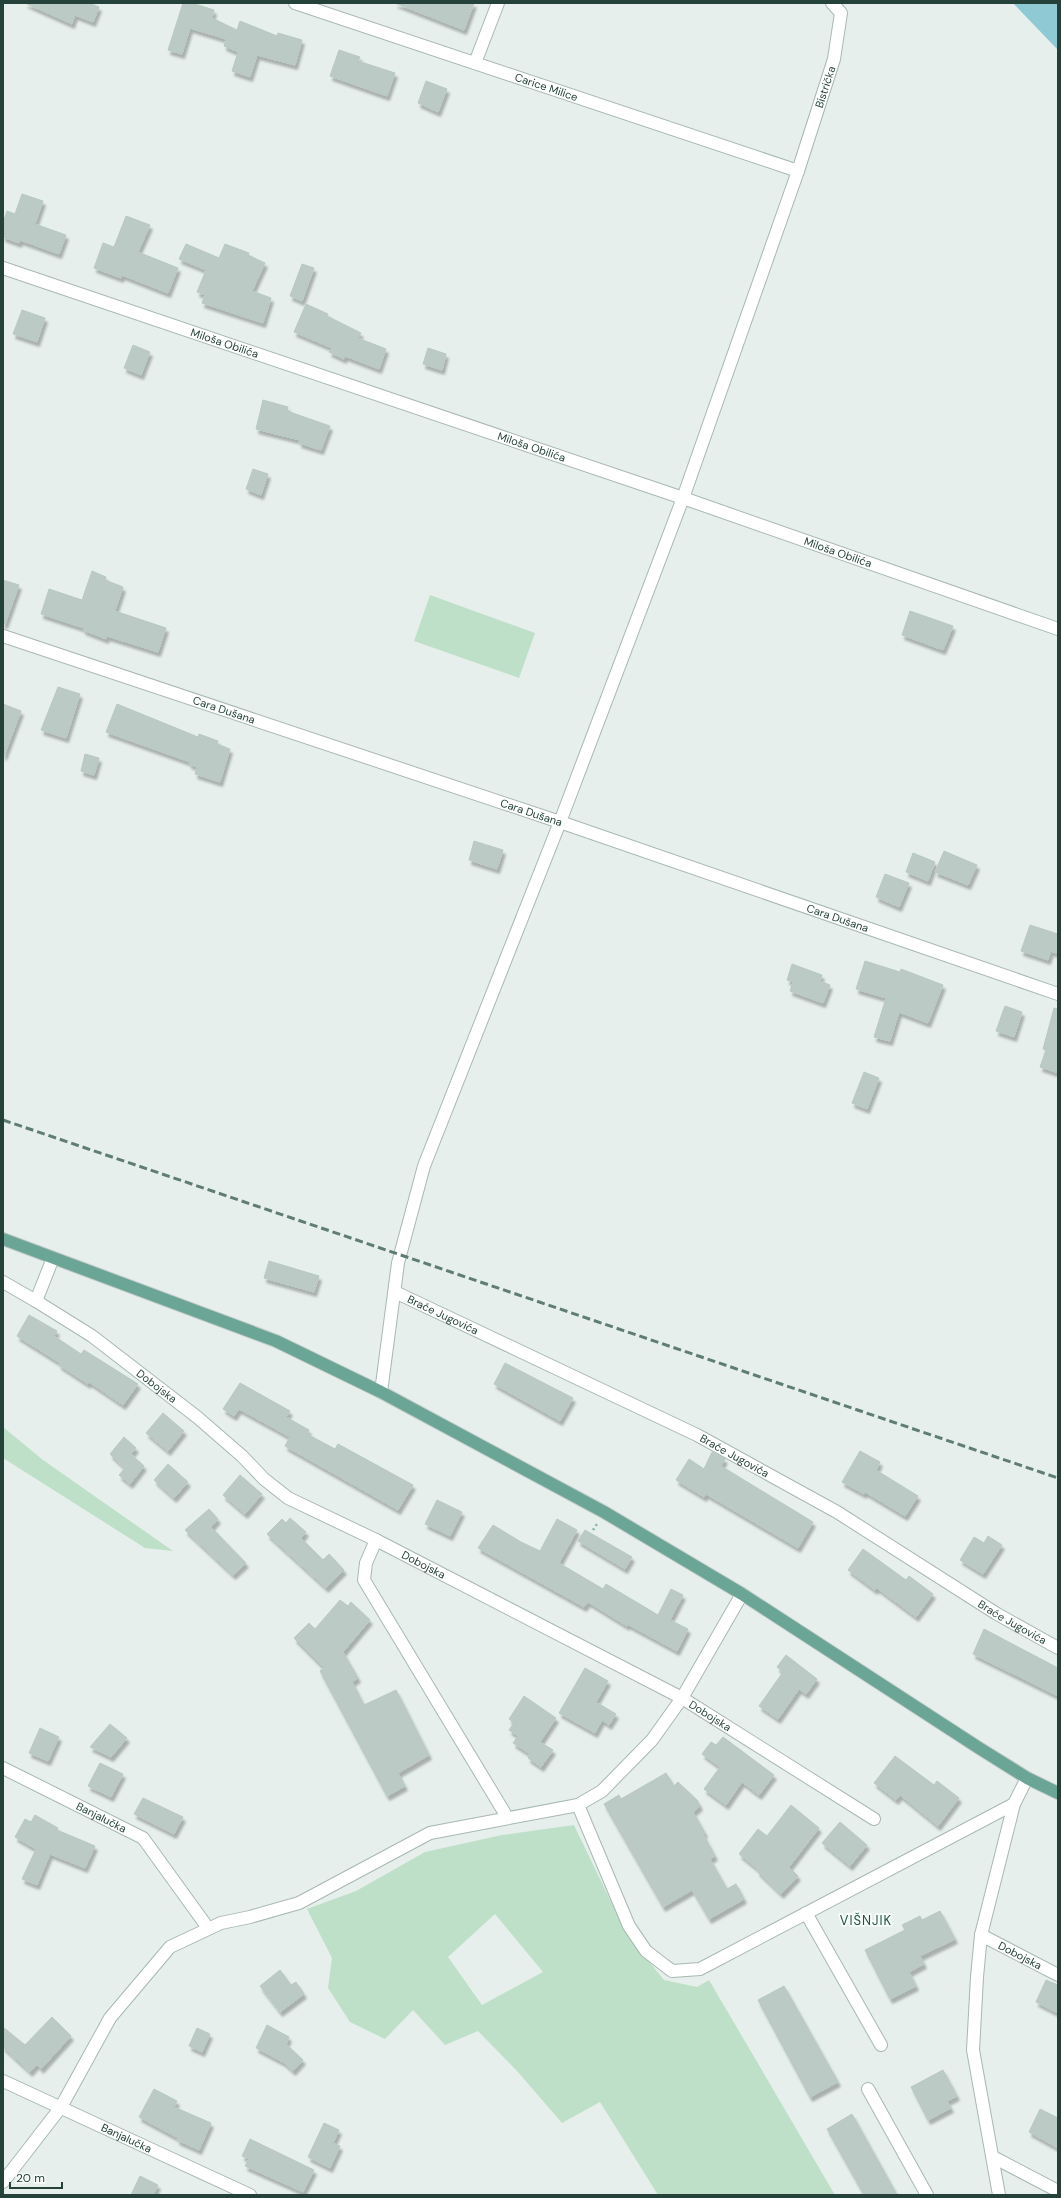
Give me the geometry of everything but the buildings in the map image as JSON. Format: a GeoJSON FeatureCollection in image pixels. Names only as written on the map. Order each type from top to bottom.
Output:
{"type":"FeatureCollection","features":[{"type":"Feature","properties":{"kind":"main road"},"geometry":{"type":"LineString","coordinates":[[3,1239],[276,1341],[381,1392],[604,1512],[742,1594],[1027,1778],[1058,1793]]}},
{"type":"Feature","properties":{"kind":"street","name":"Carice Milice"},"geometry":{"type":"LineString","coordinates":[[295,3],[798,171]]}},
{"type":"Feature","properties":{"kind":"street"},"geometry":{"type":"LineString","coordinates":[[475,63],[498,3]]}},
{"type":"Feature","properties":{"kind":"street","name":"Bistrička"},"geometry":{"type":"LineString","coordinates":[[798,171],[834,58],[841,13],[832,3]]}},
{"type":"Feature","properties":{"kind":"street"},"geometry":{"type":"LineString","coordinates":[[381,1392],[400,1254],[424,1166],[560,822],[683,498],[798,171]]}},
{"type":"Feature","properties":{"kind":"street","name":"Miloša Obilića"},"geometry":{"type":"LineString","coordinates":[[3,268],[683,498],[984,604],[1058,628]]}},
{"type":"Feature","properties":{"kind":"street","name":"Cara Dušana"},"geometry":{"type":"LineString","coordinates":[[3,636],[560,822],[1058,994]]}},
{"type":"Feature","properties":{"kind":"street"},"geometry":{"type":"LineString","coordinates":[[36,1300],[53,1258]]}},
{"type":"Feature","properties":{"kind":"street","name":"Dobojska"},"geometry":{"type":"LineString","coordinates":[[3,1282],[36,1300],[92,1336],[197,1417],[242,1456],[264,1479],[288,1498],[376,1540],[682,1698],[874,1820]]}},
{"type":"Feature","properties":{"kind":"street","name":"Braće Jugovića"},"geometry":{"type":"LineString","coordinates":[[395,1292],[697,1435],[837,1512],[997,1614],[1058,1648]]}},
{"type":"Feature","properties":{"kind":"street"},"geometry":{"type":"LineString","coordinates":[[376,1540],[366,1563],[364,1580],[507,1817]]}},
{"type":"Feature","properties":{"kind":"street"},"geometry":{"type":"LineString","coordinates":[[3,2182],[61,2107],[110,2018],[170,1947],[208,1928],[299,1903],[430,1832],[578,1805],[602,1791],[652,1740],[682,1698],[742,1594]]}},
{"type":"Feature","properties":{"kind":"street","name":"Banjalučka"},"geometry":{"type":"LineString","coordinates":[[3,1768],[143,1838],[208,1928]]}},
{"type":"Feature","properties":{"kind":"street"},"geometry":{"type":"LineString","coordinates":[[999,2195],[974,2050],[981,1935],[1014,1804],[1027,1778]]}},
{"type":"Feature","properties":{"kind":"street"},"geometry":{"type":"LineString","coordinates":[[578,1805],[629,1926],[646,1951],[672,1971],[700,1969],[1014,1804]]}},
{"type":"Feature","properties":{"kind":"street"},"geometry":{"type":"LineString","coordinates":[[806,1913],[881,2045]]}},
{"type":"Feature","properties":{"kind":"street","name":"Dobojska"},"geometry":{"type":"LineString","coordinates":[[981,1935],[1058,1975]]}},
{"type":"Feature","properties":{"kind":"street","name":"Banjalučka"},"geometry":{"type":"LineString","coordinates":[[3,2081],[250,2195]]}},
{"type":"Feature","properties":{"kind":"street"},"geometry":{"type":"LineString","coordinates":[[868,2089],[927,2195]]}},
{"type":"Feature","properties":{"kind":"street"},"geometry":{"type":"LineString","coordinates":[[992,2157],[1058,2191]]}},
{"type":"Feature","properties":{"kind":"green space"},"geometry":{"type":"Polygon","coordinates":[[[430,595],[535,633],[519,678],[414,641],[430,595]]]}},
{"type":"Feature","properties":{"kind":"green space"},"geometry":{"type":"Polygon","coordinates":[[[3,1427],[43,1460],[173,1551],[145,1548],[3,1458],[3,1427]]]}},
{"type":"Feature","properties":{"kind":"green space"},"geometry":{"type":"Polygon","coordinates":[[[574,1825],[626,1933],[664,1980],[697,1987],[709,1980],[835,2195],[658,2195],[600,2102],[562,2123],[517,2071],[478,2031],[445,2045],[413,2010],[385,2039],[350,2022],[328,1988],[332,1958],[307,1909],[356,1891],[425,1852],[502,1835],[574,1825]],[[495,1914],[448,1957],[482,2005],[543,1972],[495,1914]]]}},
{"type":"Feature","properties":{"kind":"water"},"geometry":{"type":"Polygon","coordinates":[[[1013,3],[1058,3],[1058,50],[1013,3]]]}},
{"type":"Feature","properties":{"kind":"railway"},"geometry":{"type":"LineString","coordinates":[[3,1120],[1058,1478]]}},
{"type":"Feature","properties":{"kind":"district","name":"VIŠNJIK"},"geometry":{"type":"Point","coordinates":[866,1920]}}]}
